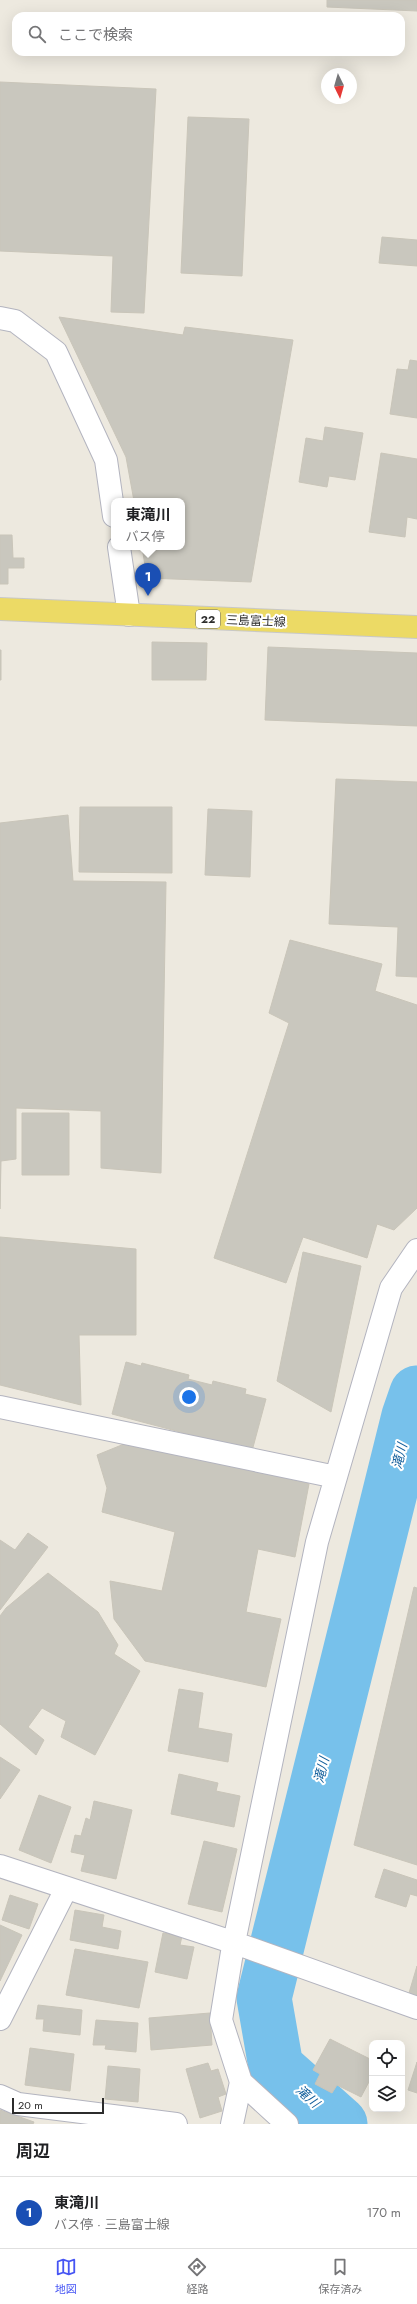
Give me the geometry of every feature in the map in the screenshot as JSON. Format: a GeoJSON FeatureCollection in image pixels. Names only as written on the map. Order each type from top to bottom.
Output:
{"type":"FeatureCollection","features":[{"type":"Feature","properties":{"kind":"main road","name":"三島富士線"},"geometry":{"type":"LineString","coordinates":[[0,609],[417,627]]}},
{"type":"Feature","properties":{"kind":"street"},"geometry":{"type":"LineString","coordinates":[[0,318],[16,321],[56,352],[106,460],[111,498]]}},
{"type":"Feature","properties":{"kind":"street"},"geometry":{"type":"LineString","coordinates":[[119,550],[129,615]]}},
{"type":"Feature","properties":{"kind":"street"},"geometry":{"type":"LineString","coordinates":[[281,2122],[241,2082],[220,2020],[317,1542],[391,1288],[417,1250]]}},
{"type":"Feature","properties":{"kind":"street"},"geometry":{"type":"LineString","coordinates":[[0,1407],[336,1477]]}},
{"type":"Feature","properties":{"kind":"street"},"geometry":{"type":"LineString","coordinates":[[0,1866],[66,1889],[235,1943],[417,2008]]}},
{"type":"Feature","properties":{"kind":"street"},"geometry":{"type":"LineString","coordinates":[[0,2019],[66,1889]]}},
{"type":"Feature","properties":{"kind":"street"},"geometry":{"type":"LineString","coordinates":[[232,2124],[241,2082]]}},
{"type":"Feature","properties":{"kind":"street"},"geometry":{"type":"LineString","coordinates":[[0,2096],[18,2104],[176,2124]]}},
{"type":"Feature","properties":{"kind":"building"},"geometry":{"type":"Polygon","coordinates":[[[327,0],[417,0],[417,11],[327,7],[327,0]]]}},
{"type":"Feature","properties":{"kind":"building"},"geometry":{"type":"Polygon","coordinates":[[[0,82],[156,89],[144,313],[111,312],[113,256],[0,251],[0,82]]]}},
{"type":"Feature","properties":{"kind":"building"},"geometry":{"type":"Polygon","coordinates":[[[188,117],[249,119],[242,276],[181,273],[188,117]]]}},
{"type":"Feature","properties":{"kind":"building"},"geometry":{"type":"Polygon","coordinates":[[[382,237],[417,240],[417,266],[379,263],[382,237]]]}},
{"type":"Feature","properties":{"kind":"building"},"geometry":{"type":"Polygon","coordinates":[[[59,317],[183,335],[185,327],[293,340],[251,582],[147,578],[142,550],[185,550],[185,498],[133,498],[126,457],[59,317]]]}},
{"type":"Feature","properties":{"kind":"building"},"geometry":{"type":"Polygon","coordinates":[[[410,360],[417,361],[417,418],[390,414],[397,369],[408,370],[410,360]]]}},
{"type":"Feature","properties":{"kind":"building"},"geometry":{"type":"Polygon","coordinates":[[[325,427],[363,433],[355,480],[329,476],[327,487],[299,482],[306,438],[323,441],[325,427]]]}},
{"type":"Feature","properties":{"kind":"building"},"geometry":{"type":"Polygon","coordinates":[[[381,453],[417,459],[417,519],[407,517],[405,537],[369,532],[381,453]]]}},
{"type":"Feature","properties":{"kind":"building"},"geometry":{"type":"Polygon","coordinates":[[[0,535],[12,535],[13,558],[24,558],[24,568],[8,568],[8,584],[0,584],[0,535]]]}},
{"type":"Feature","properties":{"kind":"building"},"geometry":{"type":"Polygon","coordinates":[[[152,642],[207,643],[206,680],[152,680],[152,642]]]}},
{"type":"Feature","properties":{"kind":"building"},"geometry":{"type":"Polygon","coordinates":[[[268,647],[417,653],[417,726],[265,720],[268,647]]]}},
{"type":"Feature","properties":{"kind":"building"},"geometry":{"type":"Polygon","coordinates":[[[1,650],[1,680],[0,680],[1,650]]]}},
{"type":"Feature","properties":{"kind":"building"},"geometry":{"type":"Polygon","coordinates":[[[336,779],[417,782],[417,977],[396,976],[398,927],[329,924],[336,779]]]}},
{"type":"Feature","properties":{"kind":"building"},"geometry":{"type":"Polygon","coordinates":[[[80,807],[172,807],[172,873],[79,872],[80,807]]]}},
{"type":"Feature","properties":{"kind":"building"},"geometry":{"type":"Polygon","coordinates":[[[208,809],[252,811],[250,877],[205,875],[208,809]]]}},
{"type":"Feature","properties":{"kind":"building"},"geometry":{"type":"Polygon","coordinates":[[[68,815],[73,881],[166,882],[161,1173],[101,1168],[101,1111],[16,1108],[16,1159],[1,1161],[0,1209],[0,823],[68,815]]]}},
{"type":"Feature","properties":{"kind":"building"},"geometry":{"type":"Polygon","coordinates":[[[290,940],[382,964],[375,991],[417,1005],[417,1208],[394,1230],[377,1224],[367,1258],[303,1237],[286,1283],[214,1258],[289,1023],[269,1013],[290,940]]]}},
{"type":"Feature","properties":{"kind":"building"},"geometry":{"type":"Polygon","coordinates":[[[22,1113],[69,1113],[69,1175],[22,1175],[22,1113]]]}},
{"type":"Feature","properties":{"kind":"building"},"geometry":{"type":"Polygon","coordinates":[[[0,1237],[136,1249],[136,1335],[79,1335],[81,1405],[0,1385],[0,1237]]]}},
{"type":"Feature","properties":{"kind":"building"},"geometry":{"type":"Polygon","coordinates":[[[303,1252],[361,1266],[331,1412],[277,1381],[303,1252]]]}},
{"type":"Feature","properties":{"kind":"building"},"geometry":{"type":"Polygon","coordinates":[[[126,1362],[141,1366],[142,1363],[189,1375],[188,1379],[212,1385],[213,1381],[246,1389],[245,1394],[266,1399],[252,1451],[112,1414],[126,1362]]]}},
{"type":"Feature","properties":{"kind":"building"},"geometry":{"type":"Polygon","coordinates":[[[134,1440],[309,1484],[295,1557],[258,1549],[246,1612],[281,1619],[266,1687],[145,1661],[114,1619],[110,1581],[162,1591],[175,1532],[102,1512],[107,1488],[97,1455],[134,1440]]]}},
{"type":"Feature","properties":{"kind":"building"},"geometry":{"type":"Polygon","coordinates":[[[28,1533],[48,1547],[0,1610],[0,1540],[15,1550],[28,1533]]]}},
{"type":"Feature","properties":{"kind":"building"},"geometry":{"type":"Polygon","coordinates":[[[48,1573],[98,1612],[118,1645],[114,1654],[140,1671],[95,1755],[61,1737],[66,1721],[42,1708],[28,1727],[44,1740],[36,1755],[0,1724],[0,1616],[6,1608],[48,1573]]]}},
{"type":"Feature","properties":{"kind":"building"},"geometry":{"type":"Polygon","coordinates":[[[414,1587],[417,1588],[417,1865],[354,1845],[414,1587]]]}},
{"type":"Feature","properties":{"kind":"building"},"geometry":{"type":"Polygon","coordinates":[[[179,1689],[203,1693],[198,1728],[232,1734],[228,1762],[168,1751],[179,1689]]]}},
{"type":"Feature","properties":{"kind":"building"},"geometry":{"type":"Polygon","coordinates":[[[0,1757],[20,1770],[0,1799],[0,1757]]]}},
{"type":"Feature","properties":{"kind":"building"},"geometry":{"type":"Polygon","coordinates":[[[179,1774],[218,1783],[216,1791],[240,1796],[234,1827],[171,1814],[179,1774]]]}},
{"type":"Feature","properties":{"kind":"building"},"geometry":{"type":"Polygon","coordinates":[[[39,1795],[71,1807],[51,1863],[19,1850],[39,1795]]]}},
{"type":"Feature","properties":{"kind":"building"},"geometry":{"type":"Polygon","coordinates":[[[94,1801],[132,1810],[116,1879],[81,1871],[85,1855],[71,1852],[75,1835],[81,1836],[86,1818],[90,1820],[94,1801]]]}},
{"type":"Feature","properties":{"kind":"building"},"geometry":{"type":"Polygon","coordinates":[[[204,1841],[237,1849],[222,1912],[188,1904],[204,1841]]]}},
{"type":"Feature","properties":{"kind":"building"},"geometry":{"type":"Polygon","coordinates":[[[384,1869],[417,1880],[417,1896],[410,1894],[406,1907],[375,1897],[384,1869]]]}},
{"type":"Feature","properties":{"kind":"building"},"geometry":{"type":"Polygon","coordinates":[[[10,1895],[38,1904],[29,1929],[2,1920],[10,1895]]]}},
{"type":"Feature","properties":{"kind":"building"},"geometry":{"type":"Polygon","coordinates":[[[75,1910],[104,1915],[102,1927],[121,1931],[118,1949],[70,1940],[75,1910]]]}},
{"type":"Feature","properties":{"kind":"building"},"geometry":{"type":"Polygon","coordinates":[[[0,1925],[22,1935],[0,1981],[0,1925]]]}},
{"type":"Feature","properties":{"kind":"building"},"geometry":{"type":"Polygon","coordinates":[[[163,1933],[182,1936],[180,1945],[194,1947],[187,1979],[155,1972],[163,1933]]]}},
{"type":"Feature","properties":{"kind":"building"},"geometry":{"type":"Polygon","coordinates":[[[75,1949],[148,1962],[139,2008],[66,1995],[75,1949]]]}},
{"type":"Feature","properties":{"kind":"building"},"geometry":{"type":"Polygon","coordinates":[[[417,1966],[417,1996],[409,1993],[417,1966]]]}},
{"type":"Feature","properties":{"kind":"building"},"geometry":{"type":"Polygon","coordinates":[[[38,2005],[82,2010],[80,2035],[43,2031],[44,2019],[36,2019],[38,2005]]]}},
{"type":"Feature","properties":{"kind":"building"},"geometry":{"type":"Polygon","coordinates":[[[210,2013],[212,2045],[151,2050],[149,2018],[210,2013]]]}},
{"type":"Feature","properties":{"kind":"building"},"geometry":{"type":"Polygon","coordinates":[[[96,2020],[138,2023],[136,2052],[105,2049],[106,2045],[93,2045],[96,2020]]]}},
{"type":"Feature","properties":{"kind":"building"},"geometry":{"type":"Polygon","coordinates":[[[330,2039],[369,2058],[369,2082],[361,2097],[337,2085],[332,2093],[315,2084],[320,2074],[313,2070],[330,2039]]]}},
{"type":"Feature","properties":{"kind":"building"},"geometry":{"type":"Polygon","coordinates":[[[30,2048],[74,2054],[70,2091],[25,2085],[30,2048]]]}},
{"type":"Feature","properties":{"kind":"building"},"geometry":{"type":"Polygon","coordinates":[[[417,2062],[417,2093],[408,2090],[417,2062]]]}},
{"type":"Feature","properties":{"kind":"building"},"geometry":{"type":"Polygon","coordinates":[[[208,2063],[211,2071],[218,2069],[226,2094],[218,2097],[222,2111],[200,2118],[186,2069],[208,2063]]]}},
{"type":"Feature","properties":{"kind":"building"},"geometry":{"type":"Polygon","coordinates":[[[108,2066],[140,2069],[138,2102],[105,2099],[108,2066]]]}},
{"type":"Feature","properties":{"kind":"building"},"geometry":{"type":"Polygon","coordinates":[[[0,2110],[34,2122],[33,2124],[0,2124],[0,2110]]]}},
{"type":"Feature","properties":{"kind":"waterway","name":"滝川"},"geometry":{"type":"LineString","coordinates":[[340,2124],[276,2067],[264,1998],[409,1416],[417,1393]]}},
{"type":"Feature","properties":{"kind":"place","name":"東滝川"},"geometry":{"type":"Point","coordinates":[148,596]}}]}
